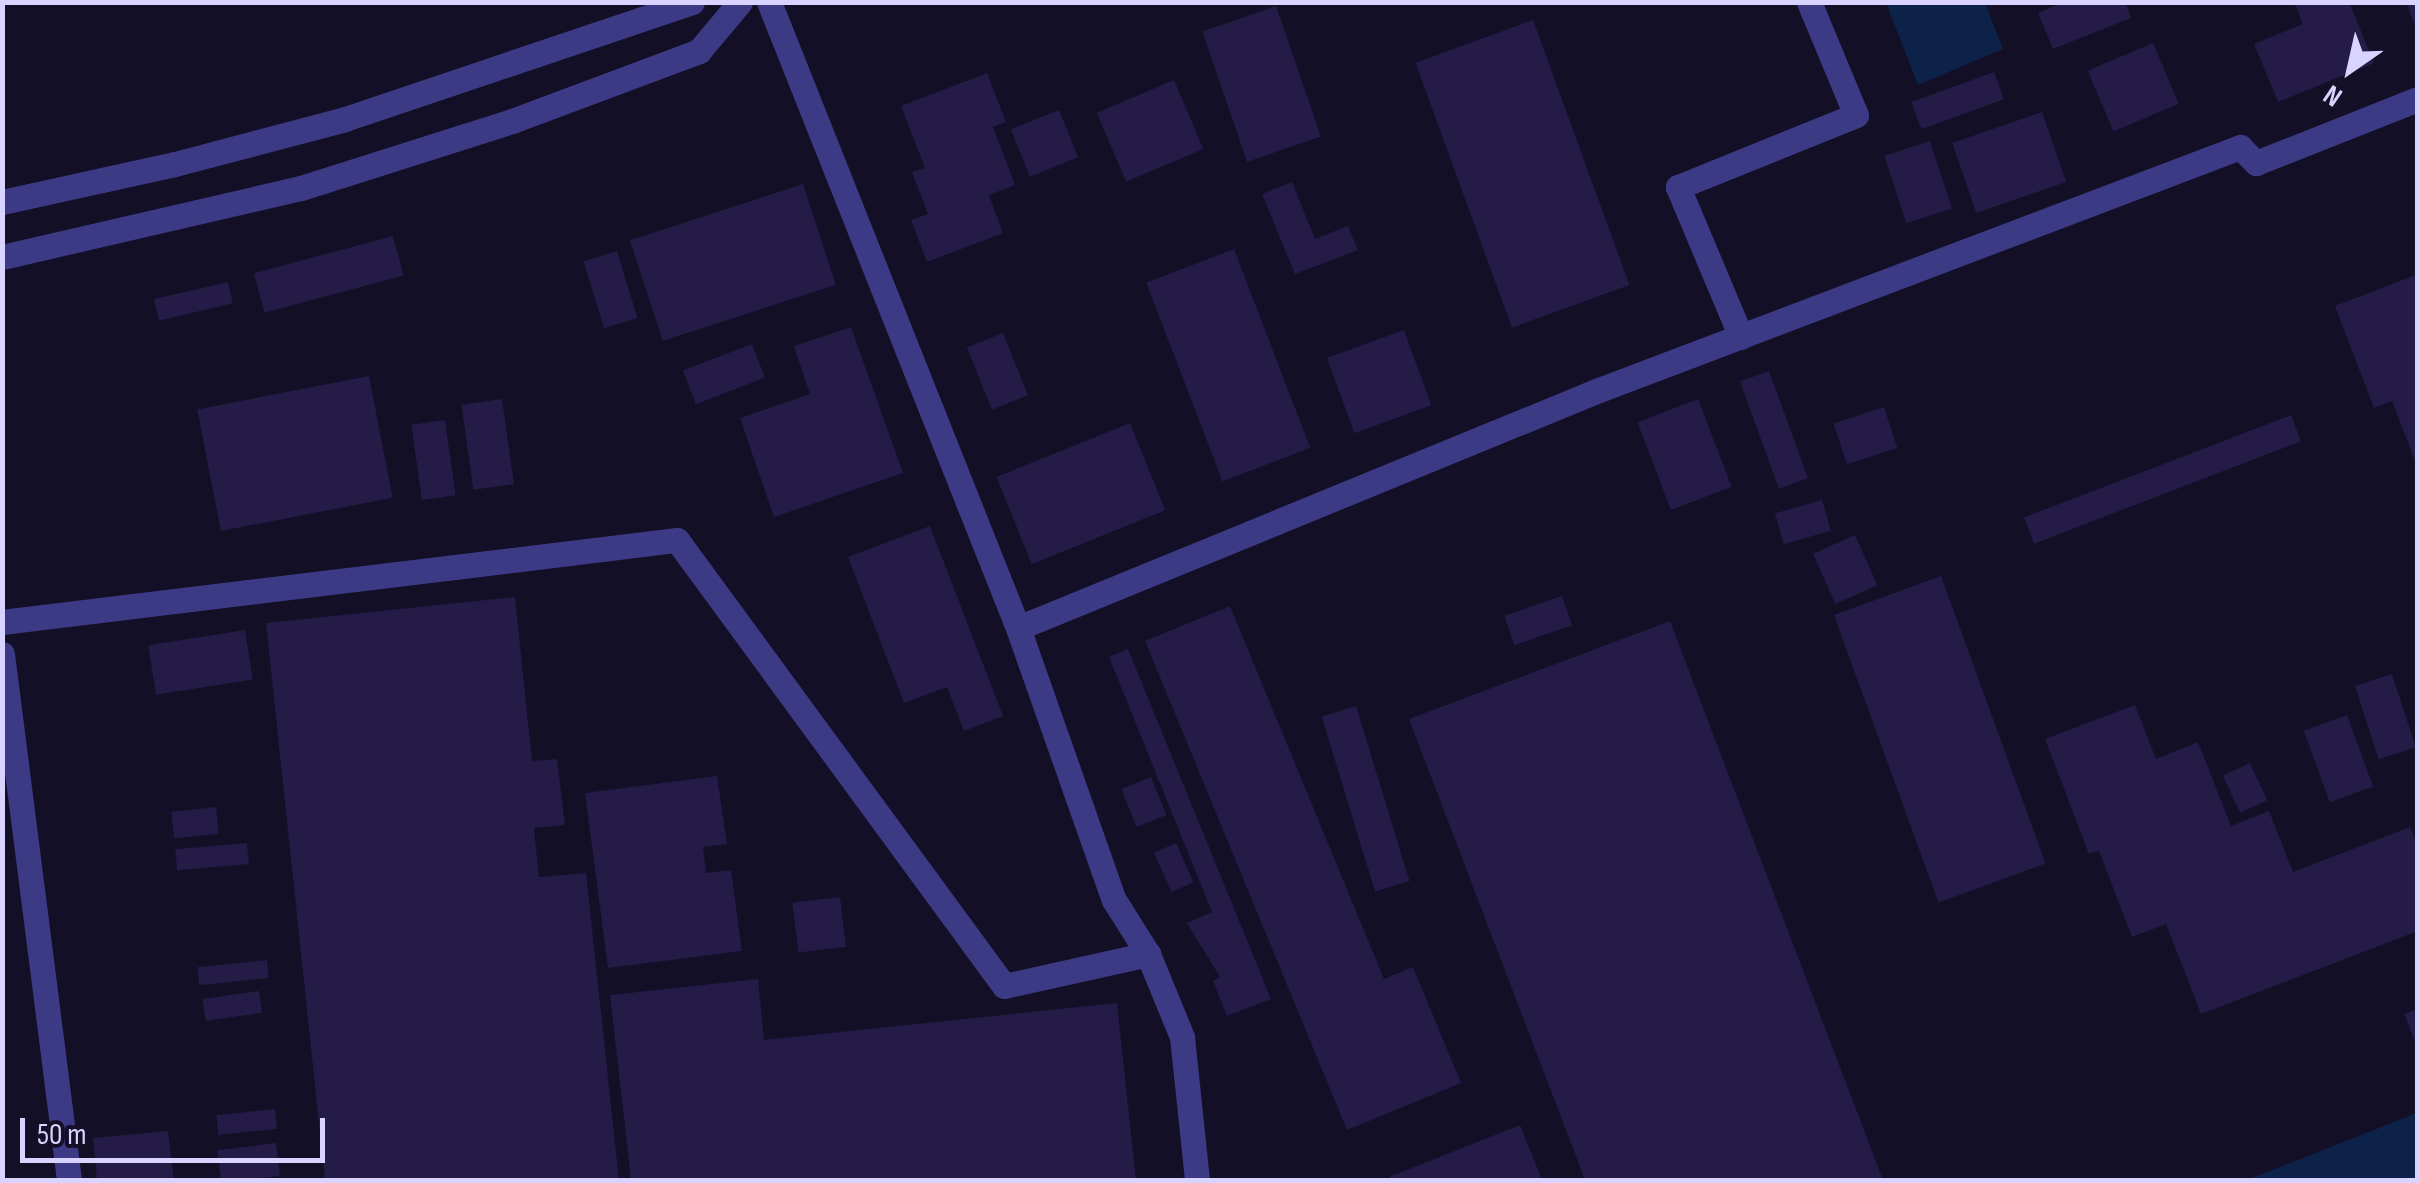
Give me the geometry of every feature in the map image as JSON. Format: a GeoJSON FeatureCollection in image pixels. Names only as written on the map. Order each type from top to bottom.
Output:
{"type":"FeatureCollection","features":[{"type":"Feature","properties":{"kind":"lane"},"geometry":{"type":"LineString","coordinates":[[2,202],[176,164],[345,118],[692,2]]}},
{"type":"Feature","properties":{"kind":"lane"},"geometry":{"type":"LineString","coordinates":[[2,257],[302,188],[512,120],[699,50],[740,2]]}},
{"type":"Feature","properties":{"kind":"lane"},"geometry":{"type":"LineString","coordinates":[[769,2],[1018,628],[1114,900],[1148,954],[1182,1037],[1197,1180]]}},
{"type":"Feature","properties":{"kind":"lane"},"geometry":{"type":"LineString","coordinates":[[1741,337],[1678,187],[1856,114],[1810,2]]}},
{"type":"Feature","properties":{"kind":"lane"},"geometry":{"type":"LineString","coordinates":[[1018,628],[1741,337],[2240,147],[2256,163],[2418,99]]}},
{"type":"Feature","properties":{"kind":"lane"},"geometry":{"type":"LineString","coordinates":[[2,622],[678,540],[1004,986],[1148,954]]}},
{"type":"Feature","properties":{"kind":"lane"},"geometry":{"type":"LineString","coordinates":[[2,654],[69,1180]]}},
{"type":"Feature","properties":{"kind":"water"},"geometry":{"type":"Polygon","coordinates":[[[1886,3],[1985,3],[2003,49],[1918,85],[1886,3]]]}},
{"type":"Feature","properties":{"kind":"water"},"geometry":{"type":"Polygon","coordinates":[[[2417,1113],[2417,1180],[2247,1180],[2417,1113]]]}},
{"type":"Feature","properties":{"kind":"building"},"geometry":{"type":"Polygon","coordinates":[[[2064,2],[2125,2],[2131,18],[2053,49],[2038,13],[2064,2]]]}},
{"type":"Feature","properties":{"kind":"building"},"geometry":{"type":"Polygon","coordinates":[[[2294,2],[2349,2],[2374,63],[2278,102],[2254,44],[2303,24],[2294,2]]]}},
{"type":"Feature","properties":{"kind":"building"},"geometry":{"type":"Polygon","coordinates":[[[2406,2],[2418,2],[2418,31],[2417,31],[2406,2]]]}},
{"type":"Feature","properties":{"kind":"building"},"geometry":{"type":"Polygon","coordinates":[[[1276,6],[1321,136],[1247,162],[1202,31],[1276,6]]]}},
{"type":"Feature","properties":{"kind":"building"},"geometry":{"type":"Polygon","coordinates":[[[1533,20],[1629,285],[1512,328],[1416,63],[1533,20]]]}},
{"type":"Feature","properties":{"kind":"building"},"geometry":{"type":"Polygon","coordinates":[[[2153,43],[2179,104],[2113,131],[2088,71],[2153,43]]]}},
{"type":"Feature","properties":{"kind":"building"},"geometry":{"type":"Polygon","coordinates":[[[1994,72],[2004,99],[1921,129],[1911,102],[1994,72]]]}},
{"type":"Feature","properties":{"kind":"building"},"geometry":{"type":"Polygon","coordinates":[[[987,73],[1006,122],[993,127],[1015,185],[989,195],[1003,233],[927,262],[911,220],[928,214],[912,172],[925,168],[901,106],[987,73]]]}},
{"type":"Feature","properties":{"kind":"building"},"geometry":{"type":"Polygon","coordinates":[[[1174,80],[1203,149],[1126,182],[1097,113],[1174,80]]]}},
{"type":"Feature","properties":{"kind":"building"},"geometry":{"type":"Polygon","coordinates":[[[1059,110],[1078,157],[1030,177],[1011,129],[1059,110]]]}},
{"type":"Feature","properties":{"kind":"building"},"geometry":{"type":"Polygon","coordinates":[[[2042,112],[2066,182],[1976,213],[1952,143],[2042,112]]]}},
{"type":"Feature","properties":{"kind":"building"},"geometry":{"type":"Polygon","coordinates":[[[1930,141],[1952,209],[1906,223],[1884,156],[1930,141]]]}},
{"type":"Feature","properties":{"kind":"building"},"geometry":{"type":"Polygon","coordinates":[[[1292,182],[1315,239],[1348,226],[1358,250],[1295,274],[1262,194],[1292,182]]]}},
{"type":"Feature","properties":{"kind":"building"},"geometry":{"type":"Polygon","coordinates":[[[803,184],[836,285],[663,341],[630,240],[803,184]]]}},
{"type":"Feature","properties":{"kind":"building"},"geometry":{"type":"Polygon","coordinates":[[[393,236],[404,276],[265,313],[254,273],[393,236]]]}},
{"type":"Feature","properties":{"kind":"building"},"geometry":{"type":"Polygon","coordinates":[[[1234,249],[1310,448],[1223,482],[1146,283],[1234,249]]]}},
{"type":"Feature","properties":{"kind":"building"},"geometry":{"type":"Polygon","coordinates":[[[617,251],[637,318],[604,328],[584,261],[617,251]]]}},
{"type":"Feature","properties":{"kind":"building"},"geometry":{"type":"Polygon","coordinates":[[[2418,274],[2417,466],[2392,401],[2374,408],[2335,306],[2418,274]]]}},
{"type":"Feature","properties":{"kind":"building"},"geometry":{"type":"Polygon","coordinates":[[[228,282],[233,303],[159,321],[154,299],[228,282]]]}},
{"type":"Feature","properties":{"kind":"building"},"geometry":{"type":"Polygon","coordinates":[[[851,327],[903,473],[774,517],[740,418],[810,394],[794,346],[851,327]]]}},
{"type":"Feature","properties":{"kind":"building"},"geometry":{"type":"Polygon","coordinates":[[[1404,330],[1431,405],[1354,433],[1327,358],[1404,330]]]}},
{"type":"Feature","properties":{"kind":"building"},"geometry":{"type":"Polygon","coordinates":[[[1003,333],[1028,395],[992,410],[967,348],[1003,333]]]}},
{"type":"Feature","properties":{"kind":"building"},"geometry":{"type":"Polygon","coordinates":[[[752,344],[765,378],[696,404],[683,371],[752,344]]]}},
{"type":"Feature","properties":{"kind":"building"},"geometry":{"type":"Polygon","coordinates":[[[1769,371],[1808,478],[1779,489],[1740,382],[1769,371]]]}},
{"type":"Feature","properties":{"kind":"building"},"geometry":{"type":"Polygon","coordinates":[[[369,376],[393,498],[221,531],[197,409],[369,376]]]}},
{"type":"Feature","properties":{"kind":"building"},"geometry":{"type":"Polygon","coordinates":[[[502,399],[514,484],[473,490],[461,405],[502,399]]]}},
{"type":"Feature","properties":{"kind":"building"},"geometry":{"type":"Polygon","coordinates":[[[1698,399],[1732,487],[1671,510],[1637,422],[1698,399]]]}},
{"type":"Feature","properties":{"kind":"building"},"geometry":{"type":"Polygon","coordinates":[[[1884,407],[1897,448],[1847,464],[1834,423],[1884,407]]]}},
{"type":"Feature","properties":{"kind":"building"},"geometry":{"type":"Polygon","coordinates":[[[2291,415],[2301,441],[2034,544],[2024,517],[2291,415]]]}},
{"type":"Feature","properties":{"kind":"building"},"geometry":{"type":"Polygon","coordinates":[[[445,420],[456,495],[422,500],[411,425],[445,420]]]}},
{"type":"Feature","properties":{"kind":"building"},"geometry":{"type":"Polygon","coordinates":[[[1130,423],[1165,510],[1032,564],[996,477],[1130,423]]]}},
{"type":"Feature","properties":{"kind":"building"},"geometry":{"type":"Polygon","coordinates":[[[1822,500],[1831,531],[1784,544],[1775,514],[1822,500]]]}},
{"type":"Feature","properties":{"kind":"building"},"geometry":{"type":"Polygon","coordinates":[[[930,526],[1003,716],[964,731],[947,687],[904,703],[848,557],[930,526]]]}},
{"type":"Feature","properties":{"kind":"building"},"geometry":{"type":"Polygon","coordinates":[[[1855,535],[1877,585],[1835,604],[1813,554],[1855,535]]]}},
{"type":"Feature","properties":{"kind":"building"},"geometry":{"type":"Polygon","coordinates":[[[1941,576],[2046,864],[1939,903],[1834,615],[1941,576]]]}},
{"type":"Feature","properties":{"kind":"building"},"geometry":{"type":"Polygon","coordinates":[[[1562,596],[1572,625],[1514,645],[1504,616],[1562,596]]]}},
{"type":"Feature","properties":{"kind":"building"},"geometry":{"type":"Polygon","coordinates":[[[515,597],[532,761],[557,759],[565,825],[534,828],[539,877],[586,873],[619,1180],[325,1180],[266,623],[515,597]]]}},
{"type":"Feature","properties":{"kind":"building"},"geometry":{"type":"Polygon","coordinates":[[[1230,606],[1384,979],[1413,967],[1461,1083],[1347,1130],[1145,641],[1230,606]]]}},
{"type":"Feature","properties":{"kind":"building"},"geometry":{"type":"Polygon","coordinates":[[[1670,621],[1883,1180],[1585,1180],[1409,719],[1670,621]]]}},
{"type":"Feature","properties":{"kind":"building"},"geometry":{"type":"Polygon","coordinates":[[[245,630],[253,679],[156,695],[148,645],[245,630]]]}},
{"type":"Feature","properties":{"kind":"building"},"geometry":{"type":"Polygon","coordinates":[[[1128,649],[1271,999],[1227,1016],[1213,981],[1220,977],[1187,923],[1212,912],[1109,657],[1128,649]]]}},
{"type":"Feature","properties":{"kind":"building"},"geometry":{"type":"Polygon","coordinates":[[[2392,674],[2416,747],[2379,759],[2355,686],[2392,674]]]}},
{"type":"Feature","properties":{"kind":"building"},"geometry":{"type":"Polygon","coordinates":[[[2135,705],[2156,759],[2198,742],[2231,826],[2269,811],[2293,872],[2410,827],[2418,846],[2418,931],[2201,1014],[2166,924],[2132,937],[2099,851],[2089,854],[2045,739],[2135,705]]]}},
{"type":"Feature","properties":{"kind":"building"},"geometry":{"type":"Polygon","coordinates":[[[1356,706],[1410,881],[1375,892],[1322,717],[1356,706]]]}},
{"type":"Feature","properties":{"kind":"building"},"geometry":{"type":"Polygon","coordinates":[[[2347,715],[2373,786],[2330,802],[2304,731],[2347,715]]]}},
{"type":"Feature","properties":{"kind":"building"},"geometry":{"type":"Polygon","coordinates":[[[2250,763],[2267,800],[2240,813],[2223,776],[2250,763]]]}},
{"type":"Feature","properties":{"kind":"building"},"geometry":{"type":"Polygon","coordinates":[[[717,776],[727,844],[703,847],[706,873],[731,870],[742,951],[608,968],[585,793],[717,776]]]}},
{"type":"Feature","properties":{"kind":"building"},"geometry":{"type":"Polygon","coordinates":[[[1151,777],[1166,815],[1137,827],[1121,789],[1151,777]]]}},
{"type":"Feature","properties":{"kind":"building"},"geometry":{"type":"Polygon","coordinates":[[[216,807],[219,834],[174,839],[171,812],[216,807]]]}},
{"type":"Feature","properties":{"kind":"building"},"geometry":{"type":"Polygon","coordinates":[[[247,843],[249,864],[177,870],[175,849],[247,843]]]}},
{"type":"Feature","properties":{"kind":"building"},"geometry":{"type":"Polygon","coordinates":[[[1176,843],[1193,882],[1172,892],[1154,853],[1176,843]]]}},
{"type":"Feature","properties":{"kind":"building"},"geometry":{"type":"Polygon","coordinates":[[[840,897],[846,947],[798,952],[792,903],[840,897]]]}},
{"type":"Feature","properties":{"kind":"building"},"geometry":{"type":"Polygon","coordinates":[[[267,960],[269,978],[199,985],[197,967],[267,960]]]}},
{"type":"Feature","properties":{"kind":"building"},"geometry":{"type":"Polygon","coordinates":[[[758,979],[764,1040],[1117,1003],[1136,1180],[631,1180],[610,995],[758,979]]]}},
{"type":"Feature","properties":{"kind":"building"},"geometry":{"type":"Polygon","coordinates":[[[259,991],[262,1013],[206,1021],[203,999],[259,991]]]}},
{"type":"Feature","properties":{"kind":"building"},"geometry":{"type":"Polygon","coordinates":[[[2418,1009],[2418,1047],[2417,1047],[2404,1014],[2418,1009]]]}},
{"type":"Feature","properties":{"kind":"building"},"geometry":{"type":"Polygon","coordinates":[[[275,1109],[277,1129],[218,1135],[216,1115],[275,1109]]]}},
{"type":"Feature","properties":{"kind":"building"},"geometry":{"type":"Polygon","coordinates":[[[1520,1125],[1542,1180],[1389,1177],[1520,1125]]]}},
{"type":"Feature","properties":{"kind":"building"},"geometry":{"type":"Polygon","coordinates":[[[168,1131],[174,1180],[97,1180],[93,1138],[168,1131]]]}},
{"type":"Feature","properties":{"kind":"building"},"geometry":{"type":"Polygon","coordinates":[[[276,1143],[280,1176],[221,1180],[217,1150],[276,1143]]]}}]}
